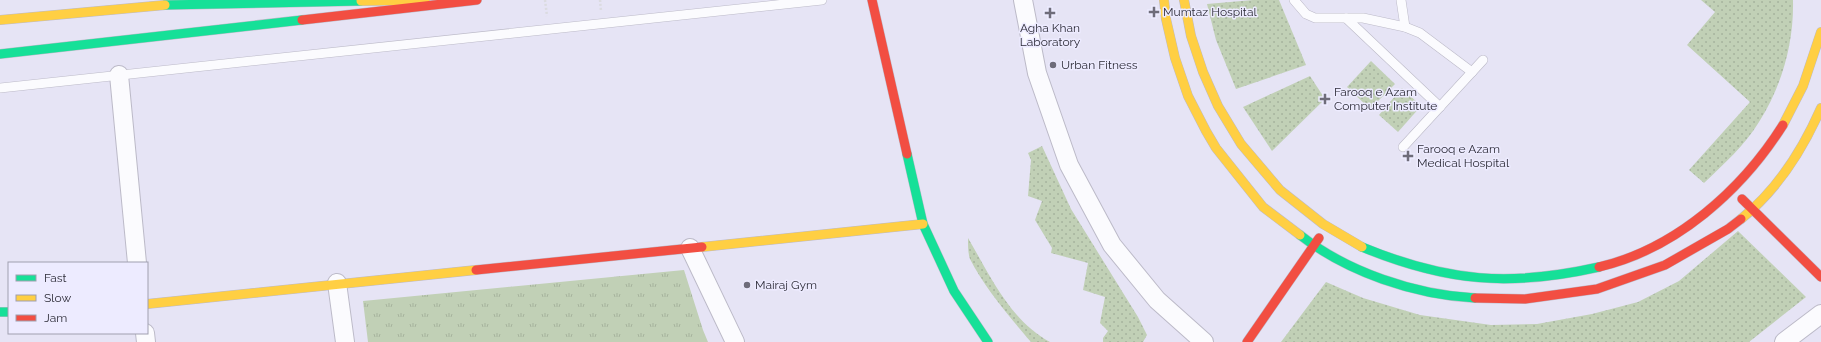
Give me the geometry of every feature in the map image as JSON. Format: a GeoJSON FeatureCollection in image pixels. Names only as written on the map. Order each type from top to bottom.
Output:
{"type":"FeatureCollection","features":[{"type":"Feature","properties":{"kind":"street"},"geometry":{"type":"LineString","coordinates":[[0,20],[176,4],[425,0]]}},
{"type":"Feature","properties":{"kind":"street"},"geometry":{"type":"LineString","coordinates":[[0,54],[477,0]]}},
{"type":"Feature","properties":{"kind":"street"},"geometry":{"type":"LineString","coordinates":[[872,0],[922,224],[954,290],[988,342]]}},
{"type":"Feature","properties":{"kind":"street"},"geometry":{"type":"LineString","coordinates":[[1023,0],[1036,73],[1068,165],[1112,245],[1157,300],[1204,342]]}},
{"type":"Feature","properties":{"kind":"street"},"geometry":{"type":"LineString","coordinates":[[1164,0],[1165,17],[1179,72],[1200,124],[1235,176],[1268,213],[1311,249],[1364,278],[1420,299],[1465,306]]}},
{"type":"Feature","properties":{"kind":"street"},"geometry":{"type":"LineString","coordinates":[[1184,0],[1187,23],[1206,83],[1237,138],[1277,187],[1326,226],[1375,253],[1427,271],[1482,280],[1537,280],[1591,270],[1643,251],[1690,224],[1733,189],[1768,149],[1796,103],[1816,53],[1821,32]]}},
{"type":"Feature","properties":{"kind":"street"},"geometry":{"type":"LineString","coordinates":[[119,75],[137,262]]}},
{"type":"Feature","properties":{"kind":"street"},"geometry":{"type":"LineString","coordinates":[[1599,298],[1655,278],[1707,248],[1753,209],[1789,166],[1821,108]]}},
{"type":"Feature","properties":{"kind":"street"},"geometry":{"type":"LineString","coordinates":[[1733,189],[1821,277]]}},
{"type":"Feature","properties":{"kind":"street"},"geometry":{"type":"LineString","coordinates":[[148,304],[337,283],[922,224]]}},
{"type":"Feature","properties":{"kind":"street"},"geometry":{"type":"LineString","coordinates":[[1247,342],[1326,226]]}},
{"type":"Feature","properties":{"kind":"street"},"geometry":{"type":"LineString","coordinates":[[690,248],[735,342]]}},
{"type":"Feature","properties":{"kind":"street"},"geometry":{"type":"LineString","coordinates":[[337,283],[345,342]]}},
{"type":"Feature","properties":{"kind":"street"},"geometry":{"type":"LineString","coordinates":[[1784,342],[1821,314]]}},
{"type":"Feature","properties":{"kind":"lane"},"geometry":{"type":"LineString","coordinates":[[0,88],[822,0]]}},
{"type":"Feature","properties":{"kind":"lane"},"geometry":{"type":"LineString","coordinates":[[1294,0],[1306,14],[1315,18],[1363,18],[1405,26],[1420,33],[1472,72]]}},
{"type":"Feature","properties":{"kind":"lane"},"geometry":{"type":"LineString","coordinates":[[1401,0],[1405,26]]}},
{"type":"Feature","properties":{"kind":"lane"},"geometry":{"type":"LineString","coordinates":[[1346,18],[1440,107]]}},
{"type":"Feature","properties":{"kind":"lane"},"geometry":{"type":"LineString","coordinates":[[1403,147],[1483,60]]}},
{"type":"Feature","properties":{"kind":"path"},"geometry":{"type":"LineString","coordinates":[[545,0],[547,16]]}},
{"type":"Feature","properties":{"kind":"path"},"geometry":{"type":"LineString","coordinates":[[600,0],[601,14]]}},
{"type":"Feature","properties":{"kind":"green space"},"geometry":{"type":"Polygon","coordinates":[[[1253,0],[1279,0],[1306,65],[1236,89],[1216,40],[1207,4],[1253,0]]]}},
{"type":"Feature","properties":{"kind":"green space"},"geometry":{"type":"Polygon","coordinates":[[[1701,0],[1793,0],[1793,16],[1789,48],[1774,94],[1759,122],[1747,139],[1704,183],[1689,170],[1750,102],[1687,45],[1715,12],[1701,0]]]}},
{"type":"Feature","properties":{"kind":"green space"},"geometry":{"type":"Polygon","coordinates":[[[1371,61],[1395,84],[1370,109],[1347,87],[1371,61]]]}},
{"type":"Feature","properties":{"kind":"green space"},"geometry":{"type":"Polygon","coordinates":[[[1310,76],[1325,99],[1272,151],[1243,107],[1310,76]]]}},
{"type":"Feature","properties":{"kind":"green space"},"geometry":{"type":"Polygon","coordinates":[[[1402,88],[1421,106],[1398,132],[1379,115],[1402,88]]]}},
{"type":"Feature","properties":{"kind":"green space"},"geometry":{"type":"Polygon","coordinates":[[[1042,146],[1071,209],[1138,317],[1147,335],[1143,342],[1103,342],[1103,338],[1108,331],[1100,323],[1105,297],[1083,290],[1088,263],[1051,253],[1052,248],[1035,220],[1042,201],[1028,196],[1031,160],[1028,153],[1042,146]]]}},
{"type":"Feature","properties":{"kind":"green space"},"geometry":{"type":"Polygon","coordinates":[[[1738,231],[1806,297],[1749,342],[1281,342],[1326,282],[1363,298],[1420,315],[1491,325],[1537,324],[1592,314],[1638,302],[1679,281],[1738,231]]]}},
{"type":"Feature","properties":{"kind":"green space"},"geometry":{"type":"Polygon","coordinates":[[[968,238],[993,282],[1012,309],[1023,322],[1050,342],[1031,342],[990,292],[970,259],[968,252],[968,238]]]}},
{"type":"Feature","properties":{"kind":"green space"},"geometry":{"type":"Polygon","coordinates":[[[684,270],[708,342],[368,342],[363,301],[684,270]]]}},
{"type":"Feature","properties":{"kind":"traffic: fast"},"geometry":{"type":"LineString","coordinates":[[165,5],[361,1]]}},
{"type":"Feature","properties":{"kind":"traffic: fast"},"geometry":{"type":"LineString","coordinates":[[0,54],[302,20]]}},
{"type":"Feature","properties":{"kind":"traffic: fast"},"geometry":{"type":"LineString","coordinates":[[907,154],[923,224],[954,291],[988,342]]}},
{"type":"Feature","properties":{"kind":"traffic: fast"},"geometry":{"type":"LineString","coordinates":[[1300,235],[1339,260],[1383,279],[1406,287],[1429,292],[1475,298]]}},
{"type":"Feature","properties":{"kind":"traffic: fast"},"geometry":{"type":"LineString","coordinates":[[1362,247],[1422,268],[1479,278],[1507,279],[1536,277],[1599,267]]}},
{"type":"Feature","properties":{"kind":"traffic: fast"},"geometry":{"type":"LineString","coordinates":[[0,312],[8,312]]}},
{"type":"Feature","properties":{"kind":"traffic: slow"},"geometry":{"type":"LineString","coordinates":[[361,1],[425,0]]}},
{"type":"Feature","properties":{"kind":"traffic: slow"},"geometry":{"type":"LineString","coordinates":[[1164,0],[1166,19],[1175,58],[1188,96],[1206,131],[1216,148],[1263,207],[1300,235]]}},
{"type":"Feature","properties":{"kind":"traffic: slow"},"geometry":{"type":"LineString","coordinates":[[1184,0],[1191,36],[1203,72],[1218,106],[1241,144],[1280,190],[1323,224],[1362,247]]}},
{"type":"Feature","properties":{"kind":"traffic: slow"},"geometry":{"type":"LineString","coordinates":[[0,20],[165,5]]}},
{"type":"Feature","properties":{"kind":"traffic: slow"},"geometry":{"type":"LineString","coordinates":[[1783,125],[1803,86],[1821,32]]}},
{"type":"Feature","properties":{"kind":"traffic: slow"},"geometry":{"type":"LineString","coordinates":[[1741,219],[1766,196],[1777,182],[1806,139],[1821,108]]}},
{"type":"Feature","properties":{"kind":"traffic: slow"},"geometry":{"type":"LineString","coordinates":[[702,247],[923,224]]}},
{"type":"Feature","properties":{"kind":"traffic: slow"},"geometry":{"type":"LineString","coordinates":[[148,304],[476,270]]}},
{"type":"Feature","properties":{"kind":"traffic: jam"},"geometry":{"type":"LineString","coordinates":[[302,20],[477,0]]}},
{"type":"Feature","properties":{"kind":"traffic: jam"},"geometry":{"type":"LineString","coordinates":[[872,0],[907,154]]}},
{"type":"Feature","properties":{"kind":"traffic: jam"},"geometry":{"type":"LineString","coordinates":[[1599,267],[1627,258],[1654,246],[1680,231],[1704,214],[1727,194],[1748,172],[1783,125]]}},
{"type":"Feature","properties":{"kind":"traffic: jam"},"geometry":{"type":"LineString","coordinates":[[1742,199],[1821,277]]}},
{"type":"Feature","properties":{"kind":"traffic: jam"},"geometry":{"type":"LineString","coordinates":[[1475,298],[1525,299],[1597,289],[1665,265],[1728,229],[1741,219]]}},
{"type":"Feature","properties":{"kind":"traffic: jam"},"geometry":{"type":"LineString","coordinates":[[1247,342],[1319,238]]}},
{"type":"Feature","properties":{"kind":"traffic: jam"},"geometry":{"type":"LineString","coordinates":[[476,270],[702,247]]}},
{"type":"Feature","properties":{"kind":"place","name":"Mumtaz Hospital"},"geometry":{"type":"Point","coordinates":[1154,12]}},
{"type":"Feature","properties":{"kind":"place","name":"Agha Khan Laboratory"},"geometry":{"type":"Point","coordinates":[1050,13]}},
{"type":"Feature","properties":{"kind":"place","name":"Urban Fitness"},"geometry":{"type":"Point","coordinates":[1053,65]}},
{"type":"Feature","properties":{"kind":"place","name":"Farooq e Azam Computer Institute"},"geometry":{"type":"Point","coordinates":[1325,99]}},
{"type":"Feature","properties":{"kind":"place","name":"Farooq e Azam Medical Hospital"},"geometry":{"type":"Point","coordinates":[1408,156]}},
{"type":"Feature","properties":{"kind":"place","name":"Mairaj Gym"},"geometry":{"type":"Point","coordinates":[747,285]}}]}
